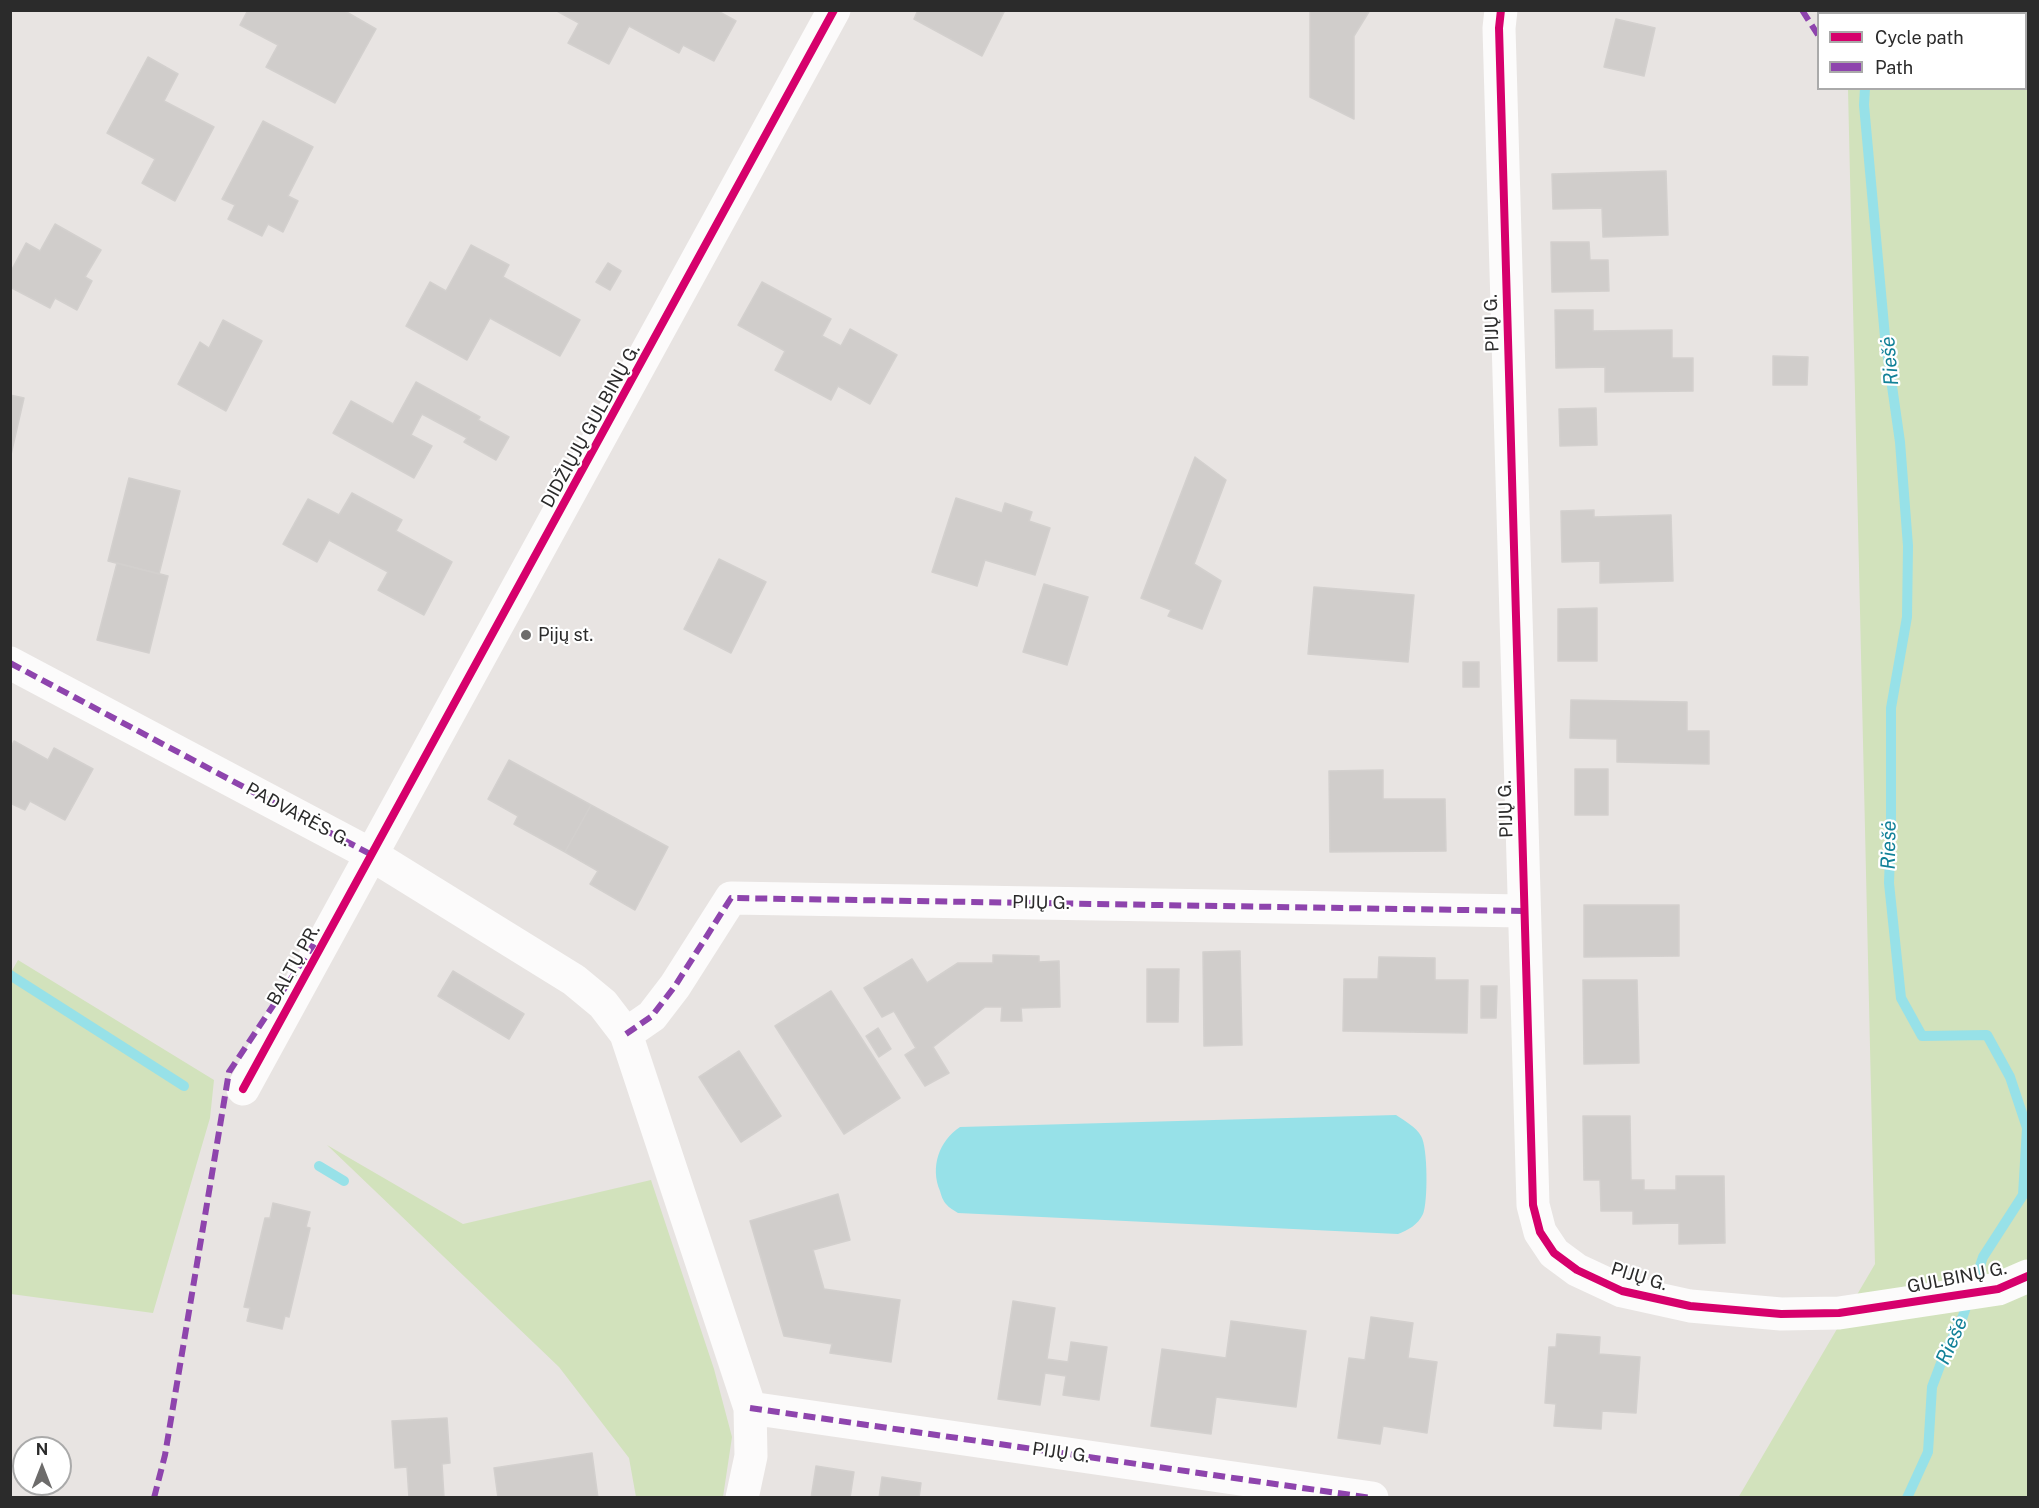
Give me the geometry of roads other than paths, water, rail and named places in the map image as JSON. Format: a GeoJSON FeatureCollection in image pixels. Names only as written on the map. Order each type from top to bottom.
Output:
{"type":"FeatureCollection","features":[{"type":"Feature","properties":{"kind":"street","name":"DIDŽIŲJŲ GULBINŲ G."},"geometry":{"type":"LineString","coordinates":[[372,855],[834,10]]}},
{"type":"Feature","properties":{"kind":"street","name":"PIJŲ G."},"geometry":{"type":"LineString","coordinates":[[1501,10],[1500,75],[1533,1205],[1540,1232],[1554,1253],[1577,1270],[1622,1292],[1690,1306],[1781,1314],[1839,1313],[1890,1306]]}},
{"type":"Feature","properties":{"kind":"street","name":"PADVARĖS G."},"geometry":{"type":"LineString","coordinates":[[10,663],[372,855],[574,980],[603,1004],[626,1034],[750,1408],[751,1456],[742,1497]]}},
{"type":"Feature","properties":{"kind":"street","name":"BALTŲ PR."},"geometry":{"type":"LineString","coordinates":[[243,1089],[372,855]]}},
{"type":"Feature","properties":{"kind":"street","name":"PIJŲ G."},"geometry":{"type":"LineString","coordinates":[[626,1034],[651,1016],[675,986],[731,898],[1524,911]]}},
{"type":"Feature","properties":{"kind":"street","name":"GULBINŲ G."},"geometry":{"type":"LineString","coordinates":[[1890,1306],[1998,1289],[2028,1276]]}},
{"type":"Feature","properties":{"kind":"street","name":"PIJŲ G."},"geometry":{"type":"LineString","coordinates":[[750,1408],[1372,1497]]}},
{"type":"Feature","properties":{"kind":"water"},"geometry":{"type":"Polygon","coordinates":[[[1396,1115],[1421,1136],[1427,1175],[1423,1214],[1416,1224],[1398,1234],[958,1213],[945,1203],[937,1182],[938,1155],[947,1140],[960,1127],[1396,1115]]]}},
{"type":"Feature","properties":{"kind":"waterway","name":"Riešė"},"geometry":{"type":"LineString","coordinates":[[1865,90],[1864,105],[1885,337],[1900,442],[1908,546],[1907,617],[1891,708],[1889,883],[1901,998],[1922,1036],[1987,1035],[2010,1077],[2027,1128],[2023,1195],[1983,1257],[1963,1316],[1944,1355],[1932,1387],[1928,1452],[1907,1498]]}},
{"type":"Feature","properties":{"kind":"waterway"},"geometry":{"type":"LineString","coordinates":[[10,975],[184,1086]]}},
{"type":"Feature","properties":{"kind":"waterway"},"geometry":{"type":"LineString","coordinates":[[319,1166],[344,1181]]}},
{"type":"Feature","properties":{"kind":"place","name":"Pijų st."},"geometry":{"type":"Point","coordinates":[526,635]}}]}
